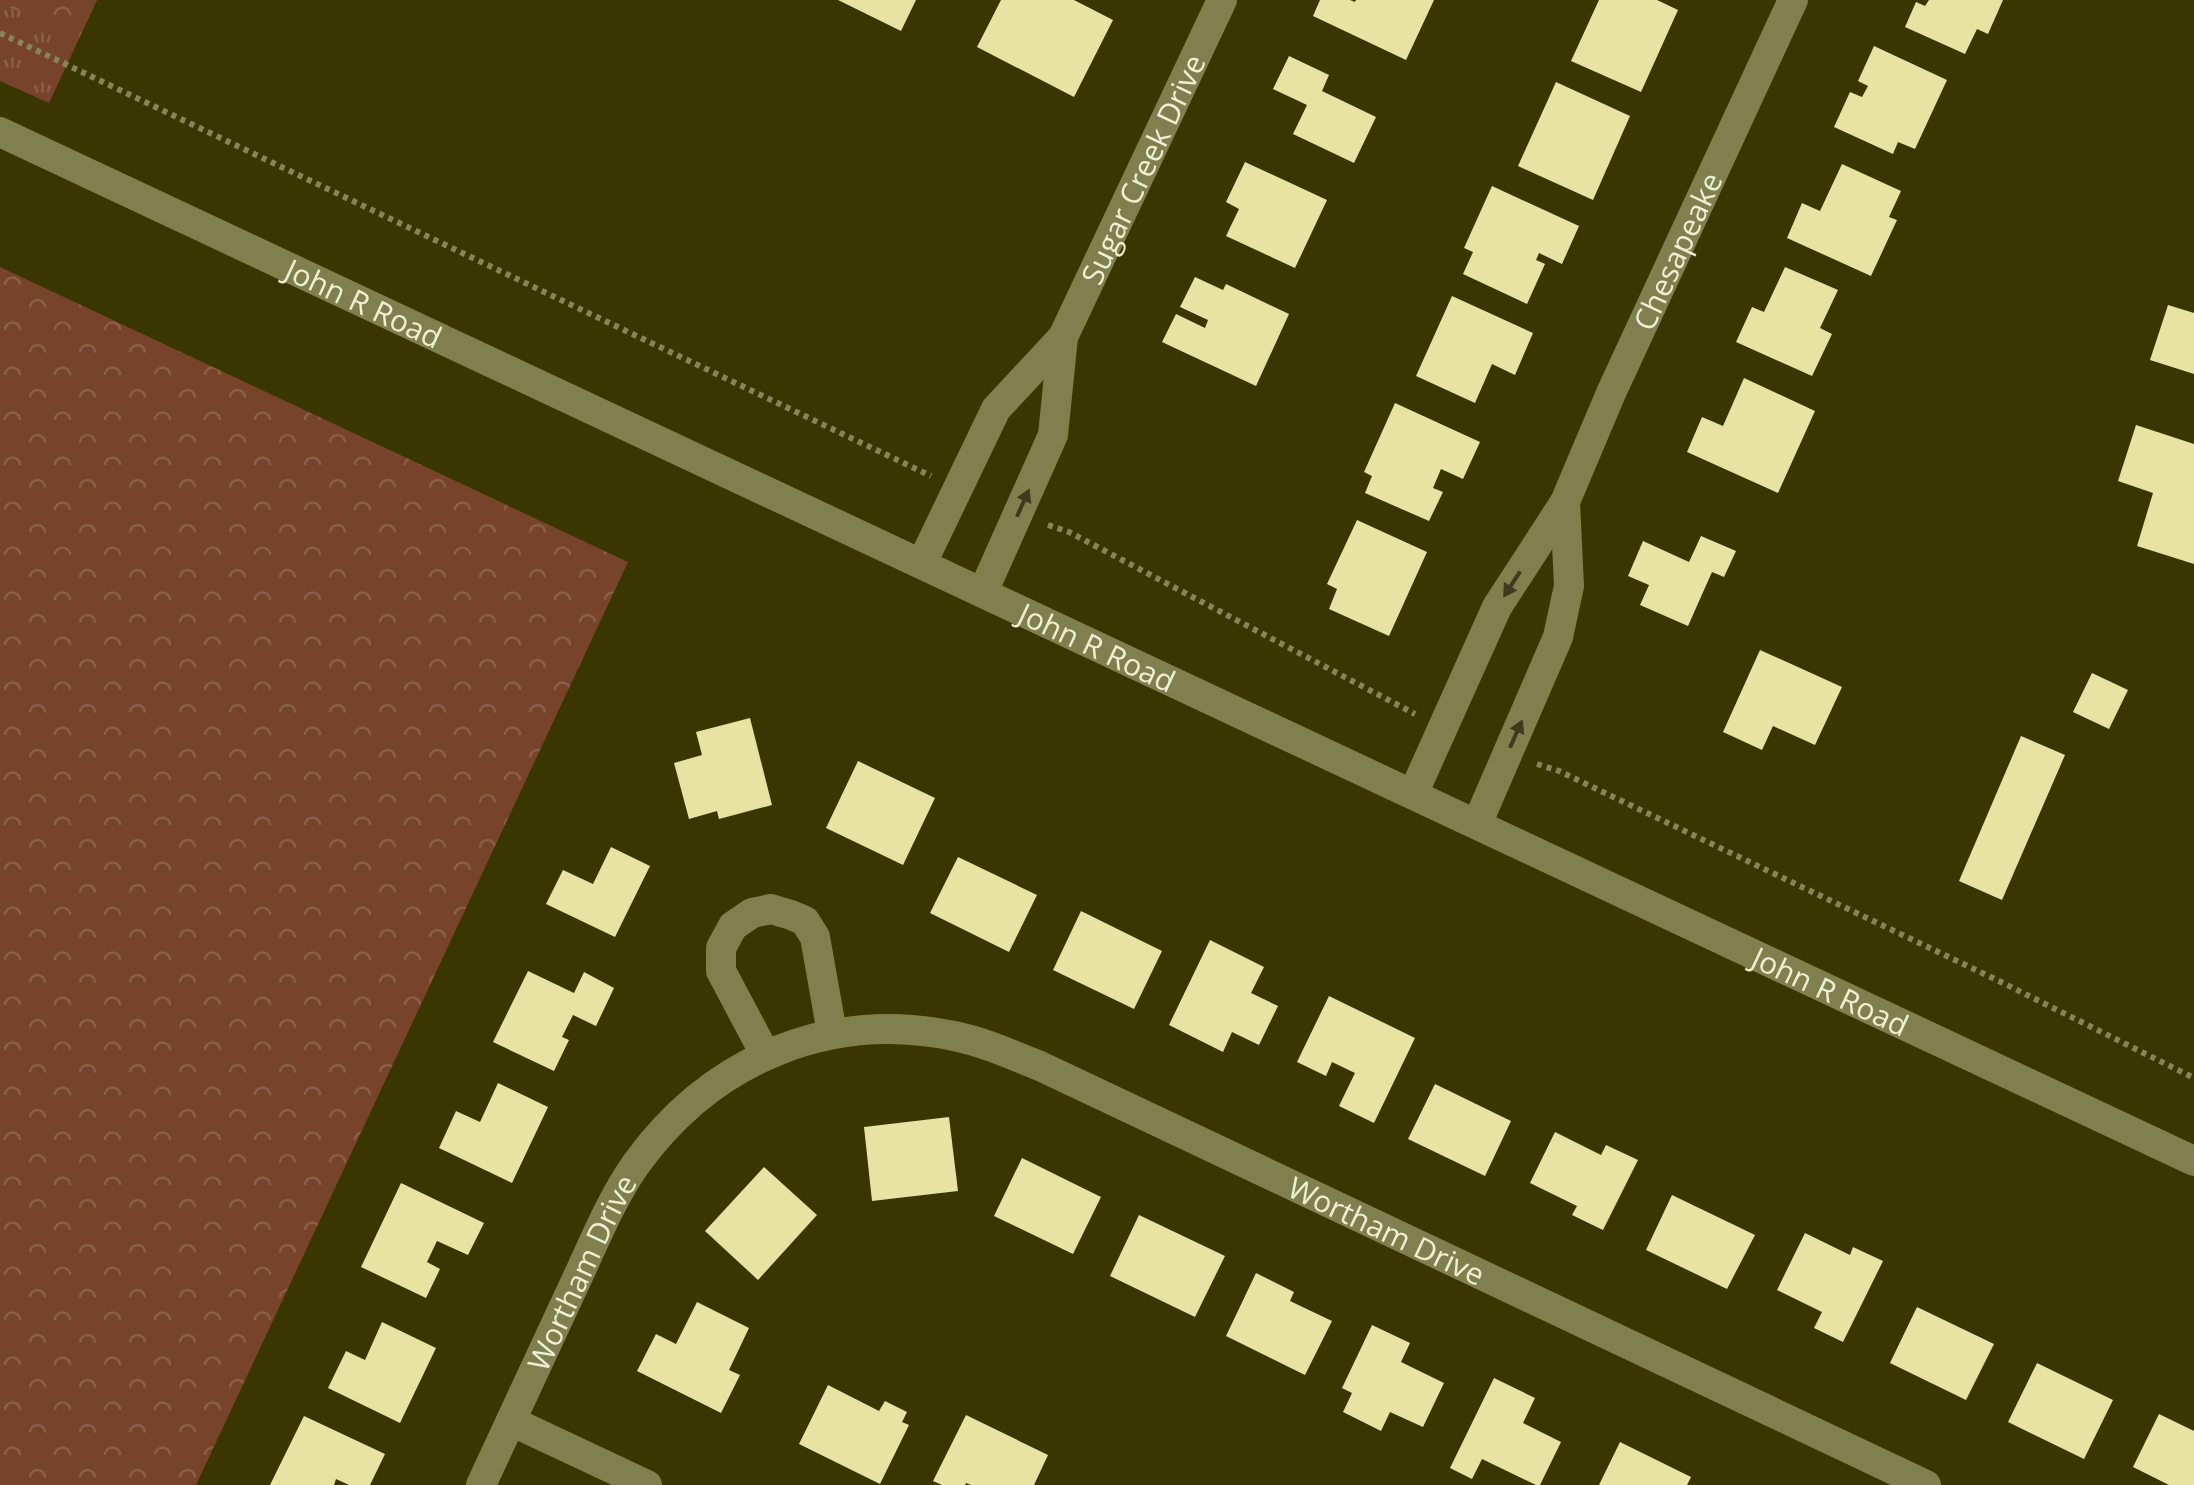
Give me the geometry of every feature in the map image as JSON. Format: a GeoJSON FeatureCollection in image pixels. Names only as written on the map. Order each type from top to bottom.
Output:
{"type":"FeatureCollection","features":[{"type":"Feature","properties":{"kind":"street","name":"Sugar Creek Drive"},"geometry":{"type":"LineString","coordinates":[[922,564],[996,409],[1064,337],[1222,0]]}},
{"type":"Feature","properties":{"kind":"street","name":"Chesapeake"},"geometry":{"type":"LineString","coordinates":[[1413,794],[1497,608],[1565,502],[1793,0]]}},
{"type":"Feature","properties":{"kind":"street","name":"John R Road"},"geometry":{"type":"LineString","coordinates":[[0,132],[2194,1161]]}},
{"type":"Feature","properties":{"kind":"street","name":"Sugar Creek Drive"},"geometry":{"type":"LineString","coordinates":[[983,592],[1053,435],[1064,337]]}},
{"type":"Feature","properties":{"kind":"street","name":"Chesapeake"},"geometry":{"type":"LineString","coordinates":[[1477,824],[1558,637],[1569,586],[1565,502]]}},
{"type":"Feature","properties":{"kind":"street"},"geometry":{"type":"LineString","coordinates":[[765,1054],[721,970],[721,948],[733,926],[752,913],[771,909],[805,922],[815,936],[832,1033]]}},
{"type":"Feature","properties":{"kind":"street","name":"Wortham Drive"},"geometry":{"type":"LineString","coordinates":[[482,1485],[608,1211],[634,1166],[663,1130],[735,1071],[765,1054],[832,1033],[890,1029],[955,1036],[1040,1066],[1926,1485]]}},
{"type":"Feature","properties":{"kind":"street"},"geometry":{"type":"LineString","coordinates":[[511,1421],[647,1485]]}},
{"type":"Feature","properties":{"kind":"path"},"geometry":{"type":"LineString","coordinates":[[0,33],[958,488]]}},
{"type":"Feature","properties":{"kind":"path"},"geometry":{"type":"LineString","coordinates":[[1018,516],[1069,532],[1443,726]]}},
{"type":"Feature","properties":{"kind":"path"},"geometry":{"type":"LineString","coordinates":[[1506,756],[1559,771],[1982,972],[2194,1078]]}},
{"type":"Feature","properties":{"kind":"green space"},"geometry":{"type":"Polygon","coordinates":[[[0,0],[97,0],[49,103],[0,81],[0,0]]]}},
{"type":"Feature","properties":{"kind":"green space"},"geometry":{"type":"Polygon","coordinates":[[[0,0],[97,0],[78,40],[0,0]]]}},
{"type":"Feature","properties":{"kind":"green space"},"geometry":{"type":"Polygon","coordinates":[[[0,267],[628,562],[196,1485],[0,1485],[0,267]]]}},
{"type":"Feature","properties":{"kind":"building"},"geometry":{"type":"Polygon","coordinates":[[[838,0],[916,0],[901,31],[838,0]]]}},
{"type":"Feature","properties":{"kind":"building"},"geometry":{"type":"Polygon","coordinates":[[[1001,0],[1074,0],[1113,20],[1074,97],[977,47],[1001,0]]]}},
{"type":"Feature","properties":{"kind":"building"},"geometry":{"type":"Polygon","coordinates":[[[1320,0],[1434,0],[1406,60],[1313,16],[1320,0]]]}},
{"type":"Feature","properties":{"kind":"building"},"geometry":{"type":"Polygon","coordinates":[[[1599,0],[1657,0],[1678,10],[1641,92],[1571,61],[1599,0]]]}},
{"type":"Feature","properties":{"kind":"building"},"geometry":{"type":"Polygon","coordinates":[[[1929,0],[2003,0],[1988,34],[1977,29],[1965,54],[1905,27],[1916,2],[1925,6],[1929,0]]]}},
{"type":"Feature","properties":{"kind":"building"},"geometry":{"type":"Polygon","coordinates":[[[1874,46],[1947,80],[1915,149],[1898,142],[1893,154],[1834,127],[1850,92],[1862,97],[1868,86],[1858,81],[1874,46]]]}},
{"type":"Feature","properties":{"kind":"building"},"geometry":{"type":"Polygon","coordinates":[[[1289,56],[1329,75],[1322,91],[1376,117],[1354,163],[1293,134],[1307,105],[1273,89],[1289,56]]]}},
{"type":"Feature","properties":{"kind":"building"},"geometry":{"type":"Polygon","coordinates":[[[1556,82],[1630,116],[1593,200],[1518,166],[1556,82]]]}},
{"type":"Feature","properties":{"kind":"building"},"geometry":{"type":"Polygon","coordinates":[[[1245,162],[1327,200],[1295,268],[1226,236],[1239,209],[1226,202],[1245,162]]]}},
{"type":"Feature","properties":{"kind":"building"},"geometry":{"type":"Polygon","coordinates":[[[1842,164],[1901,191],[1889,217],[1897,220],[1871,276],[1787,238],[1802,203],[1820,211],[1842,164]]]}},
{"type":"Feature","properties":{"kind":"building"},"geometry":{"type":"Polygon","coordinates":[[[1492,186],[1579,226],[1562,264],[1539,253],[1536,260],[1545,264],[1527,304],[1463,274],[1473,252],[1464,248],[1492,186]]]}},
{"type":"Feature","properties":{"kind":"building"},"geometry":{"type":"Polygon","coordinates":[[[1785,267],[1838,290],[1820,328],[1832,334],[1812,376],[1736,342],[1752,307],[1764,312],[1785,267]]]}},
{"type":"Feature","properties":{"kind":"building"},"geometry":{"type":"Polygon","coordinates":[[[1195,277],[1223,290],[1226,284],[1289,314],[1256,386],[1162,342],[1176,314],[1205,328],[1208,320],[1180,307],[1195,277]]]}},
{"type":"Feature","properties":{"kind":"building"},"geometry":{"type":"Polygon","coordinates":[[[1452,296],[1533,333],[1515,375],[1492,364],[1475,403],[1416,376],[1452,296]]]}},
{"type":"Feature","properties":{"kind":"building"},"geometry":{"type":"Polygon","coordinates":[[[2168,305],[2194,313],[2194,374],[2150,360],[2168,305]]]}},
{"type":"Feature","properties":{"kind":"building"},"geometry":{"type":"Polygon","coordinates":[[[1744,378],[1815,411],[1778,493],[1687,452],[1702,417],[1723,426],[1744,378]]]}},
{"type":"Feature","properties":{"kind":"building"},"geometry":{"type":"Polygon","coordinates":[[[1395,403],[1480,442],[1463,479],[1441,469],[1433,488],[1443,492],[1429,521],[1365,493],[1372,476],[1364,472],[1395,403]]]}},
{"type":"Feature","properties":{"kind":"building"},"geometry":{"type":"Polygon","coordinates":[[[2136,425],[2194,444],[2194,564],[2137,546],[2153,493],[2118,481],[2136,425]]]}},
{"type":"Feature","properties":{"kind":"building"},"geometry":{"type":"Polygon","coordinates":[[[1357,520],[1427,552],[1389,636],[1329,609],[1337,589],[1327,584],[1357,520]]]}},
{"type":"Feature","properties":{"kind":"building"},"geometry":{"type":"Polygon","coordinates":[[[1701,536],[1736,551],[1724,577],[1712,572],[1688,626],[1640,605],[1649,585],[1628,576],[1643,541],[1689,562],[1701,536]]]}},
{"type":"Feature","properties":{"kind":"building"},"geometry":{"type":"Polygon","coordinates":[[[1760,650],[1842,687],[1815,745],[1773,726],[1762,750],[1723,732],[1760,650]]]}},
{"type":"Feature","properties":{"kind":"building"},"geometry":{"type":"Polygon","coordinates":[[[2092,673],[2128,690],[2109,729],[2073,712],[2092,673]]]}},
{"type":"Feature","properties":{"kind":"building"},"geometry":{"type":"Polygon","coordinates":[[[750,718],[772,805],[719,819],[717,811],[689,819],[674,763],[702,755],[696,732],[750,718]]]}},
{"type":"Feature","properties":{"kind":"building"},"geometry":{"type":"Polygon","coordinates":[[[2021,736],[2065,755],[2002,900],[1959,881],[2021,736]]]}},
{"type":"Feature","properties":{"kind":"building"},"geometry":{"type":"Polygon","coordinates":[[[858,761],[935,798],[903,865],[826,828],[858,761]]]}},
{"type":"Feature","properties":{"kind":"building"},"geometry":{"type":"Polygon","coordinates":[[[611,847],[650,866],[615,937],[546,904],[563,870],[593,884],[611,847]]]}},
{"type":"Feature","properties":{"kind":"building"},"geometry":{"type":"Polygon","coordinates":[[[958,857],[1037,895],[1009,952],[930,913],[958,857]]]}},
{"type":"Feature","properties":{"kind":"building"},"geometry":{"type":"Polygon","coordinates":[[[1081,911],[1162,951],[1134,1009],[1053,970],[1081,911]]]}},
{"type":"Feature","properties":{"kind":"building"},"geometry":{"type":"Polygon","coordinates":[[[1210,940],[1264,967],[1251,993],[1278,1006],[1259,1045],[1232,1032],[1223,1052],[1169,1025],[1210,940]]]}},
{"type":"Feature","properties":{"kind":"building"},"geometry":{"type":"Polygon","coordinates":[[[528,971],[574,993],[584,972],[614,988],[596,1026],[573,1015],[562,1037],[569,1040],[554,1071],[493,1042],[528,971]]]}},
{"type":"Feature","properties":{"kind":"building"},"geometry":{"type":"Polygon","coordinates":[[[1329,996],[1415,1038],[1374,1123],[1339,1106],[1355,1073],[1332,1062],[1326,1076],[1297,1062],[1329,996]]]}},
{"type":"Feature","properties":{"kind":"building"},"geometry":{"type":"Polygon","coordinates":[[[498,1083],[548,1107],[512,1183],[439,1148],[456,1111],[480,1122],[498,1083]]]}},
{"type":"Feature","properties":{"kind":"building"},"geometry":{"type":"Polygon","coordinates":[[[1435,1084],[1511,1121],[1485,1176],[1408,1139],[1435,1084]]]}},
{"type":"Feature","properties":{"kind":"building"},"geometry":{"type":"Polygon","coordinates":[[[949,1117],[958,1191],[872,1201],[864,1127],[949,1117]]]}},
{"type":"Feature","properties":{"kind":"building"},"geometry":{"type":"Polygon","coordinates":[[[1555,1132],[1601,1155],[1606,1145],[1638,1160],[1603,1230],[1572,1215],[1577,1206],[1530,1183],[1555,1132]]]}},
{"type":"Feature","properties":{"kind":"building"},"geometry":{"type":"Polygon","coordinates":[[[1022,1158],[1101,1197],[1073,1254],[994,1216],[1022,1158]]]}},
{"type":"Feature","properties":{"kind":"building"},"geometry":{"type":"Polygon","coordinates":[[[764,1167],[817,1215],[758,1280],[705,1231],[764,1167]]]}},
{"type":"Feature","properties":{"kind":"building"},"geometry":{"type":"Polygon","coordinates":[[[401,1183],[484,1223],[468,1255],[437,1241],[427,1262],[440,1269],[426,1298],[361,1267],[401,1183]]]}},
{"type":"Feature","properties":{"kind":"building"},"geometry":{"type":"Polygon","coordinates":[[[1672,1195],[1755,1235],[1727,1289],[1646,1250],[1672,1195]]]}},
{"type":"Feature","properties":{"kind":"building"},"geometry":{"type":"Polygon","coordinates":[[[1139,1215],[1225,1256],[1195,1317],[1110,1276],[1139,1215]]]}},
{"type":"Feature","properties":{"kind":"building"},"geometry":{"type":"Polygon","coordinates":[[[1805,1233],[1850,1255],[1853,1247],[1883,1261],[1843,1342],[1814,1328],[1822,1312],[1777,1290],[1805,1233]]]}},
{"type":"Feature","properties":{"kind":"building"},"geometry":{"type":"Polygon","coordinates":[[[1256,1273],[1294,1292],[1290,1301],[1332,1321],[1305,1375],[1226,1336],[1256,1273]]]}},
{"type":"Feature","properties":{"kind":"building"},"geometry":{"type":"Polygon","coordinates":[[[697,1302],[749,1328],[729,1370],[740,1375],[721,1413],[637,1371],[656,1334],[676,1344],[697,1302]]]}},
{"type":"Feature","properties":{"kind":"building"},"geometry":{"type":"Polygon","coordinates":[[[1917,1307],[1994,1344],[1966,1400],[1890,1363],[1917,1307]]]}},
{"type":"Feature","properties":{"kind":"building"},"geometry":{"type":"Polygon","coordinates":[[[382,1322],[436,1348],[400,1423],[328,1388],[346,1351],[365,1360],[382,1322]]]}},
{"type":"Feature","properties":{"kind":"building"},"geometry":{"type":"Polygon","coordinates":[[[1372,1325],[1410,1343],[1401,1362],[1444,1383],[1423,1427],[1390,1412],[1381,1431],[1343,1412],[1352,1393],[1342,1388],[1372,1325]]]}},
{"type":"Feature","properties":{"kind":"building"},"geometry":{"type":"Polygon","coordinates":[[[2037,1363],[2113,1400],[2084,1459],[2008,1422],[2037,1363]]]}},
{"type":"Feature","properties":{"kind":"building"},"geometry":{"type":"Polygon","coordinates":[[[1494,1378],[1535,1398],[1523,1423],[1561,1442],[1540,1485],[1482,1459],[1472,1479],[1450,1468],[1494,1378]]]}},
{"type":"Feature","properties":{"kind":"building"},"geometry":{"type":"Polygon","coordinates":[[[828,1385],[879,1411],[885,1401],[907,1412],[902,1422],[909,1425],[880,1484],[799,1444],[828,1385]]]}},
{"type":"Feature","properties":{"kind":"building"},"geometry":{"type":"Polygon","coordinates":[[[2159,1414],[2194,1431],[2194,1485],[2169,1485],[2133,1467],[2159,1414]]]}},
{"type":"Feature","properties":{"kind":"building"},"geometry":{"type":"Polygon","coordinates":[[[966,1415],[1048,1455],[1034,1485],[942,1485],[933,1481],[966,1415]]]}},
{"type":"Feature","properties":{"kind":"building"},"geometry":{"type":"Polygon","coordinates":[[[304,1416],[385,1454],[370,1485],[349,1485],[336,1479],[334,1485],[270,1485],[304,1416]]]}},
{"type":"Feature","properties":{"kind":"building"},"geometry":{"type":"Polygon","coordinates":[[[1620,1442],[1691,1477],[1687,1485],[1599,1485],[1620,1442]]]}}]}
